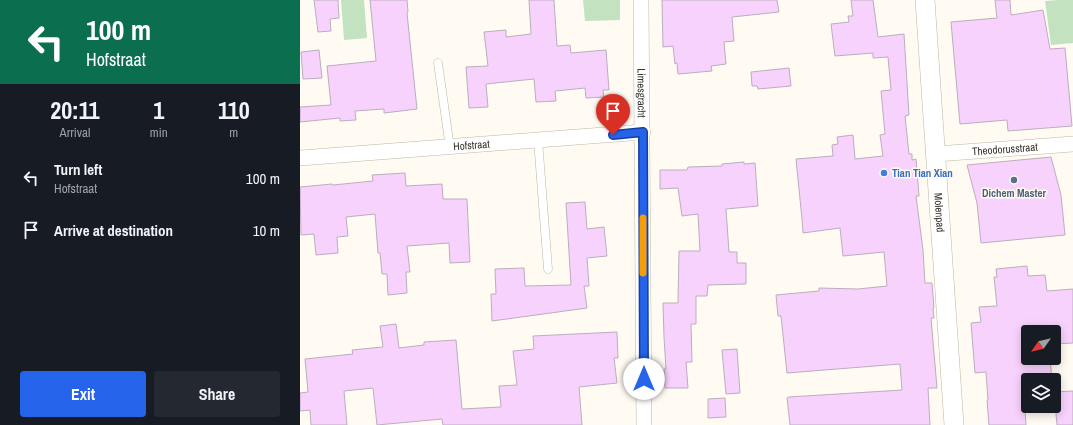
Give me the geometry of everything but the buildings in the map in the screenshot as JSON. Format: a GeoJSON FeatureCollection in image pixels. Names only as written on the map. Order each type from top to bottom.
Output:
{"type":"FeatureCollection","features":[{"type":"Feature","properties":{"kind":"street","name":"Limesgracht"},"geometry":{"type":"LineString","coordinates":[[641,0],[644,425]]}},
{"type":"Feature","properties":{"kind":"street","name":"Molenpad"},"geometry":{"type":"LineString","coordinates":[[925,0],[954,425]]}},
{"type":"Feature","properties":{"kind":"street","name":"Hofstraat"},"geometry":{"type":"LineString","coordinates":[[300,158],[450,148],[643,132]]}},
{"type":"Feature","properties":{"kind":"street","name":"Theodorusstraat"},"geometry":{"type":"LineString","coordinates":[[936,154],[1073,144]]}},
{"type":"Feature","properties":{"kind":"lane"},"geometry":{"type":"LineString","coordinates":[[438,63],[450,148]]}},
{"type":"Feature","properties":{"kind":"lane"},"geometry":{"type":"LineString","coordinates":[[538,140],[548,269]]}},
{"type":"Feature","properties":{"kind":"green space"},"geometry":{"type":"Polygon","coordinates":[[[341,0],[364,0],[367,38],[344,40],[341,0]]]}},
{"type":"Feature","properties":{"kind":"green space"},"geometry":{"type":"Polygon","coordinates":[[[583,0],[620,0],[620,20],[585,21],[583,0]]]}},
{"type":"Feature","properties":{"kind":"green space"},"geometry":{"type":"Polygon","coordinates":[[[1073,0],[1073,43],[1051,45],[1045,1],[1073,0]]]}},
{"type":"Feature","properties":{"kind":"slow traffic"},"geometry":{"type":"LineString","coordinates":[[643,218],[643,273]]}},
{"type":"Feature","properties":{"kind":"place","name":"Tian Tian Xian"},"geometry":{"type":"Point","coordinates":[884,173]}},
{"type":"Feature","properties":{"kind":"place","name":"Dichem Master"},"geometry":{"type":"Point","coordinates":[1014,180]}},
{"type":"Feature","properties":{"kind":"route"},"geometry":{"type":"LineString","coordinates":[[613,135],[643,132],[644,379]]}}]}
